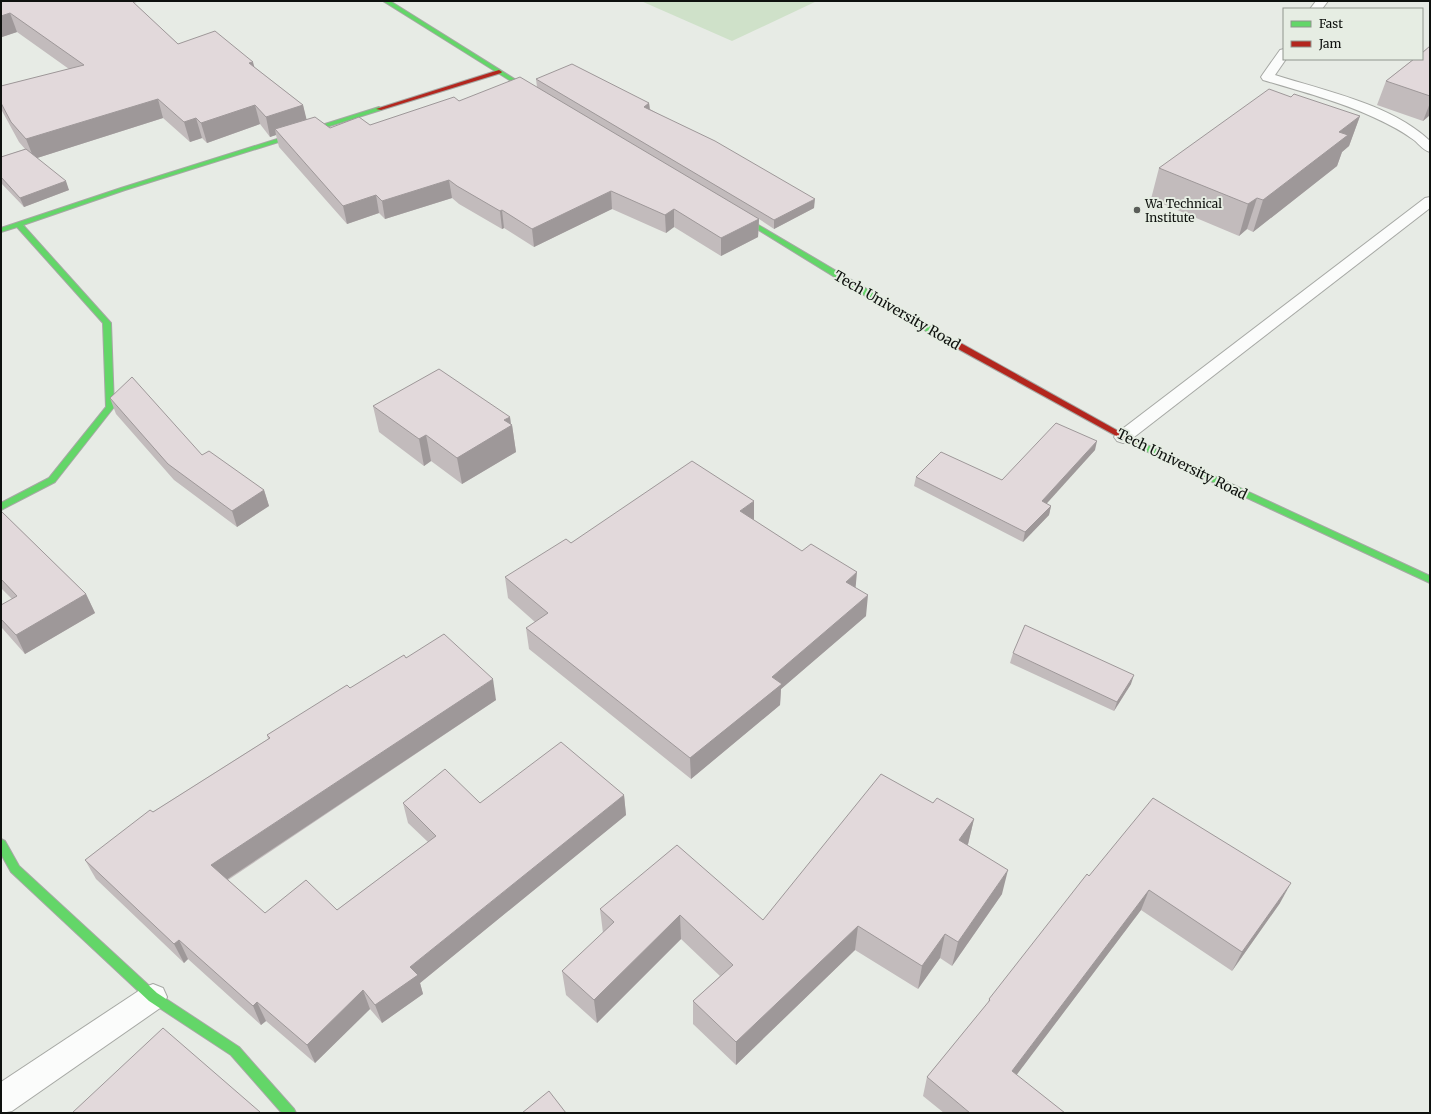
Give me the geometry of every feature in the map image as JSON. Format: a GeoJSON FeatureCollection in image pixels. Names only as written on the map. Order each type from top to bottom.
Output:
{"type":"FeatureCollection","features":[{"type":"Feature","properties":{"kind":"street"},"geometry":{"type":"LineString","coordinates":[[386,1],[498,72],[546,100]]}},
{"type":"Feature","properties":{"kind":"street"},"geometry":{"type":"LineString","coordinates":[[1,230],[131,186],[498,72]]}},
{"type":"Feature","properties":{"kind":"street","name":"Tech University Road"},"geometry":{"type":"LineString","coordinates":[[724,207],[888,306],[1123,436],[1430,580]]}},
{"type":"Feature","properties":{"kind":"street"},"geometry":{"type":"LineString","coordinates":[[1,507],[52,480],[110,407],[107,323],[18,224]]}},
{"type":"Feature","properties":{"kind":"street"},"geometry":{"type":"LineString","coordinates":[[1,844],[15,869],[153,997],[235,1051],[290,1113]]}},
{"type":"Feature","properties":{"kind":"street"},"geometry":{"type":"LineString","coordinates":[[1,1100],[153,997]]}},
{"type":"Feature","properties":{"kind":"lane"},"geometry":{"type":"LineString","coordinates":[[1283,54],[1267,77],[1375,113],[1400,124],[1430,148]]}},
{"type":"Feature","properties":{"kind":"lane"},"geometry":{"type":"LineString","coordinates":[[1123,436],[1430,201]]}},
{"type":"Feature","properties":{"kind":"green space"},"geometry":{"type":"Polygon","coordinates":[[[641,1],[817,1],[732,41],[641,1]]]}},
{"type":"Feature","properties":{"kind":"building"},"geometry":{"type":"Polygon","coordinates":[[[1,1],[132,1],[178,44],[215,31],[253,62],[249,63],[303,105],[266,117],[255,105],[201,123],[196,118],[184,122],[158,99],[26,139],[11,122],[1,103],[1,86],[84,65],[10,13],[1,16],[1,1]]]}},
{"type":"Feature","properties":{"kind":"building"},"geometry":{"type":"Polygon","coordinates":[[[1430,46],[1430,96],[1386,81],[1413,60],[1423,60],[1423,52],[1430,46]]]}},
{"type":"Feature","properties":{"kind":"building"},"geometry":{"type":"Polygon","coordinates":[[[572,64],[649,103],[644,107],[715,141],[815,199],[774,220],[536,79],[572,64]]]}},
{"type":"Feature","properties":{"kind":"building"},"geometry":{"type":"Polygon","coordinates":[[[520,77],[759,219],[721,238],[674,209],[665,215],[611,191],[532,229],[449,180],[382,201],[376,195],[343,206],[275,129],[315,117],[330,128],[359,117],[370,125],[454,97],[459,101],[520,77]]]}},
{"type":"Feature","properties":{"kind":"building"},"geometry":{"type":"Polygon","coordinates":[[[1269,89],[1291,97],[1294,94],[1360,116],[1339,132],[1348,135],[1263,200],[1257,198],[1248,204],[1159,168],[1269,89]]]}},
{"type":"Feature","properties":{"kind":"building"},"geometry":{"type":"Polygon","coordinates":[[[26,149],[66,181],[20,198],[1,177],[1,157],[26,149]]]}},
{"type":"Feature","properties":{"kind":"building"},"geometry":{"type":"Polygon","coordinates":[[[439,369],[510,417],[504,420],[512,425],[457,458],[426,435],[419,439],[373,406],[439,369]]]}},
{"type":"Feature","properties":{"kind":"building"},"geometry":{"type":"Polygon","coordinates":[[[132,377],[202,455],[209,451],[264,490],[232,511],[168,464],[110,398],[132,377]]]}},
{"type":"Feature","properties":{"kind":"building"},"geometry":{"type":"Polygon","coordinates":[[[1056,423],[1097,441],[1042,501],[1051,506],[1025,532],[916,477],[941,452],[1002,480],[1056,423]]]}},
{"type":"Feature","properties":{"kind":"building"},"geometry":{"type":"Polygon","coordinates":[[[692,461],[754,501],[740,511],[802,551],[811,544],[857,572],[846,582],[868,595],[772,677],[782,684],[690,758],[526,628],[548,613],[505,577],[566,539],[571,543],[692,461]]]}},
{"type":"Feature","properties":{"kind":"building"},"geometry":{"type":"Polygon","coordinates":[[[1,511],[86,594],[16,635],[1,619],[1,605],[17,596],[1,579],[1,511]]]}},
{"type":"Feature","properties":{"kind":"building"},"geometry":{"type":"Polygon","coordinates":[[[1025,625],[1134,675],[1117,702],[1013,653],[1025,625]]]}},
{"type":"Feature","properties":{"kind":"building"},"geometry":{"type":"Polygon","coordinates":[[[444,634],[493,679],[211,865],[265,913],[306,880],[337,910],[436,836],[403,803],[445,769],[480,803],[561,742],[624,795],[410,967],[418,975],[375,1005],[363,990],[307,1045],[257,1002],[253,1006],[179,940],[174,944],[85,860],[150,810],[153,812],[270,738],[267,735],[347,685],[350,688],[404,655],[406,658],[444,634]]]}},
{"type":"Feature","properties":{"kind":"building"},"geometry":{"type":"Polygon","coordinates":[[[881,774],[933,803],[937,798],[974,819],[959,840],[1008,870],[958,942],[945,934],[922,966],[858,926],[736,1042],[693,1001],[733,965],[680,915],[594,1000],[562,971],[614,922],[600,909],[677,845],[763,920],[881,774]]]}},
{"type":"Feature","properties":{"kind":"building"},"geometry":{"type":"Polygon","coordinates":[[[1153,798],[1291,883],[1242,952],[1149,890],[1012,1071],[1065,1113],[970,1113],[927,1077],[990,1000],[989,999],[1087,874],[1089,876],[1153,798]]]}},
{"type":"Feature","properties":{"kind":"building"},"geometry":{"type":"Polygon","coordinates":[[[163,1028],[260,1112],[72,1113],[163,1028]]]}},
{"type":"Feature","properties":{"kind":"building"},"geometry":{"type":"Polygon","coordinates":[[[549,1091],[566,1113],[522,1113],[549,1091]]]}},
{"type":"Feature","properties":{"kind":"traffic: fast"},"geometry":{"type":"LineString","coordinates":[[386,1],[537,95]]}},
{"type":"Feature","properties":{"kind":"traffic: fast"},"geometry":{"type":"LineString","coordinates":[[1,230],[123,189],[379,109]]}},
{"type":"Feature","properties":{"kind":"traffic: fast"},"geometry":{"type":"LineString","coordinates":[[733,212],[888,306],[954,343]]}},
{"type":"Feature","properties":{"kind":"traffic: fast"},"geometry":{"type":"LineString","coordinates":[[1,507],[52,480],[110,407],[107,323],[18,224]]}},
{"type":"Feature","properties":{"kind":"traffic: fast"},"geometry":{"type":"LineString","coordinates":[[1134,442],[1430,580]]}},
{"type":"Feature","properties":{"kind":"traffic: fast"},"geometry":{"type":"LineString","coordinates":[[1,844],[15,869],[153,997],[235,1051],[290,1113]]}},
{"type":"Feature","properties":{"kind":"traffic: jam"},"geometry":{"type":"LineString","coordinates":[[379,109],[499,72]]}},
{"type":"Feature","properties":{"kind":"traffic: jam"},"geometry":{"type":"LineString","coordinates":[[954,343],[1134,442]]}},
{"type":"Feature","properties":{"kind":"place","name":"Wa Technical Institute"},"geometry":{"type":"Point","coordinates":[1137,210]}}]}
